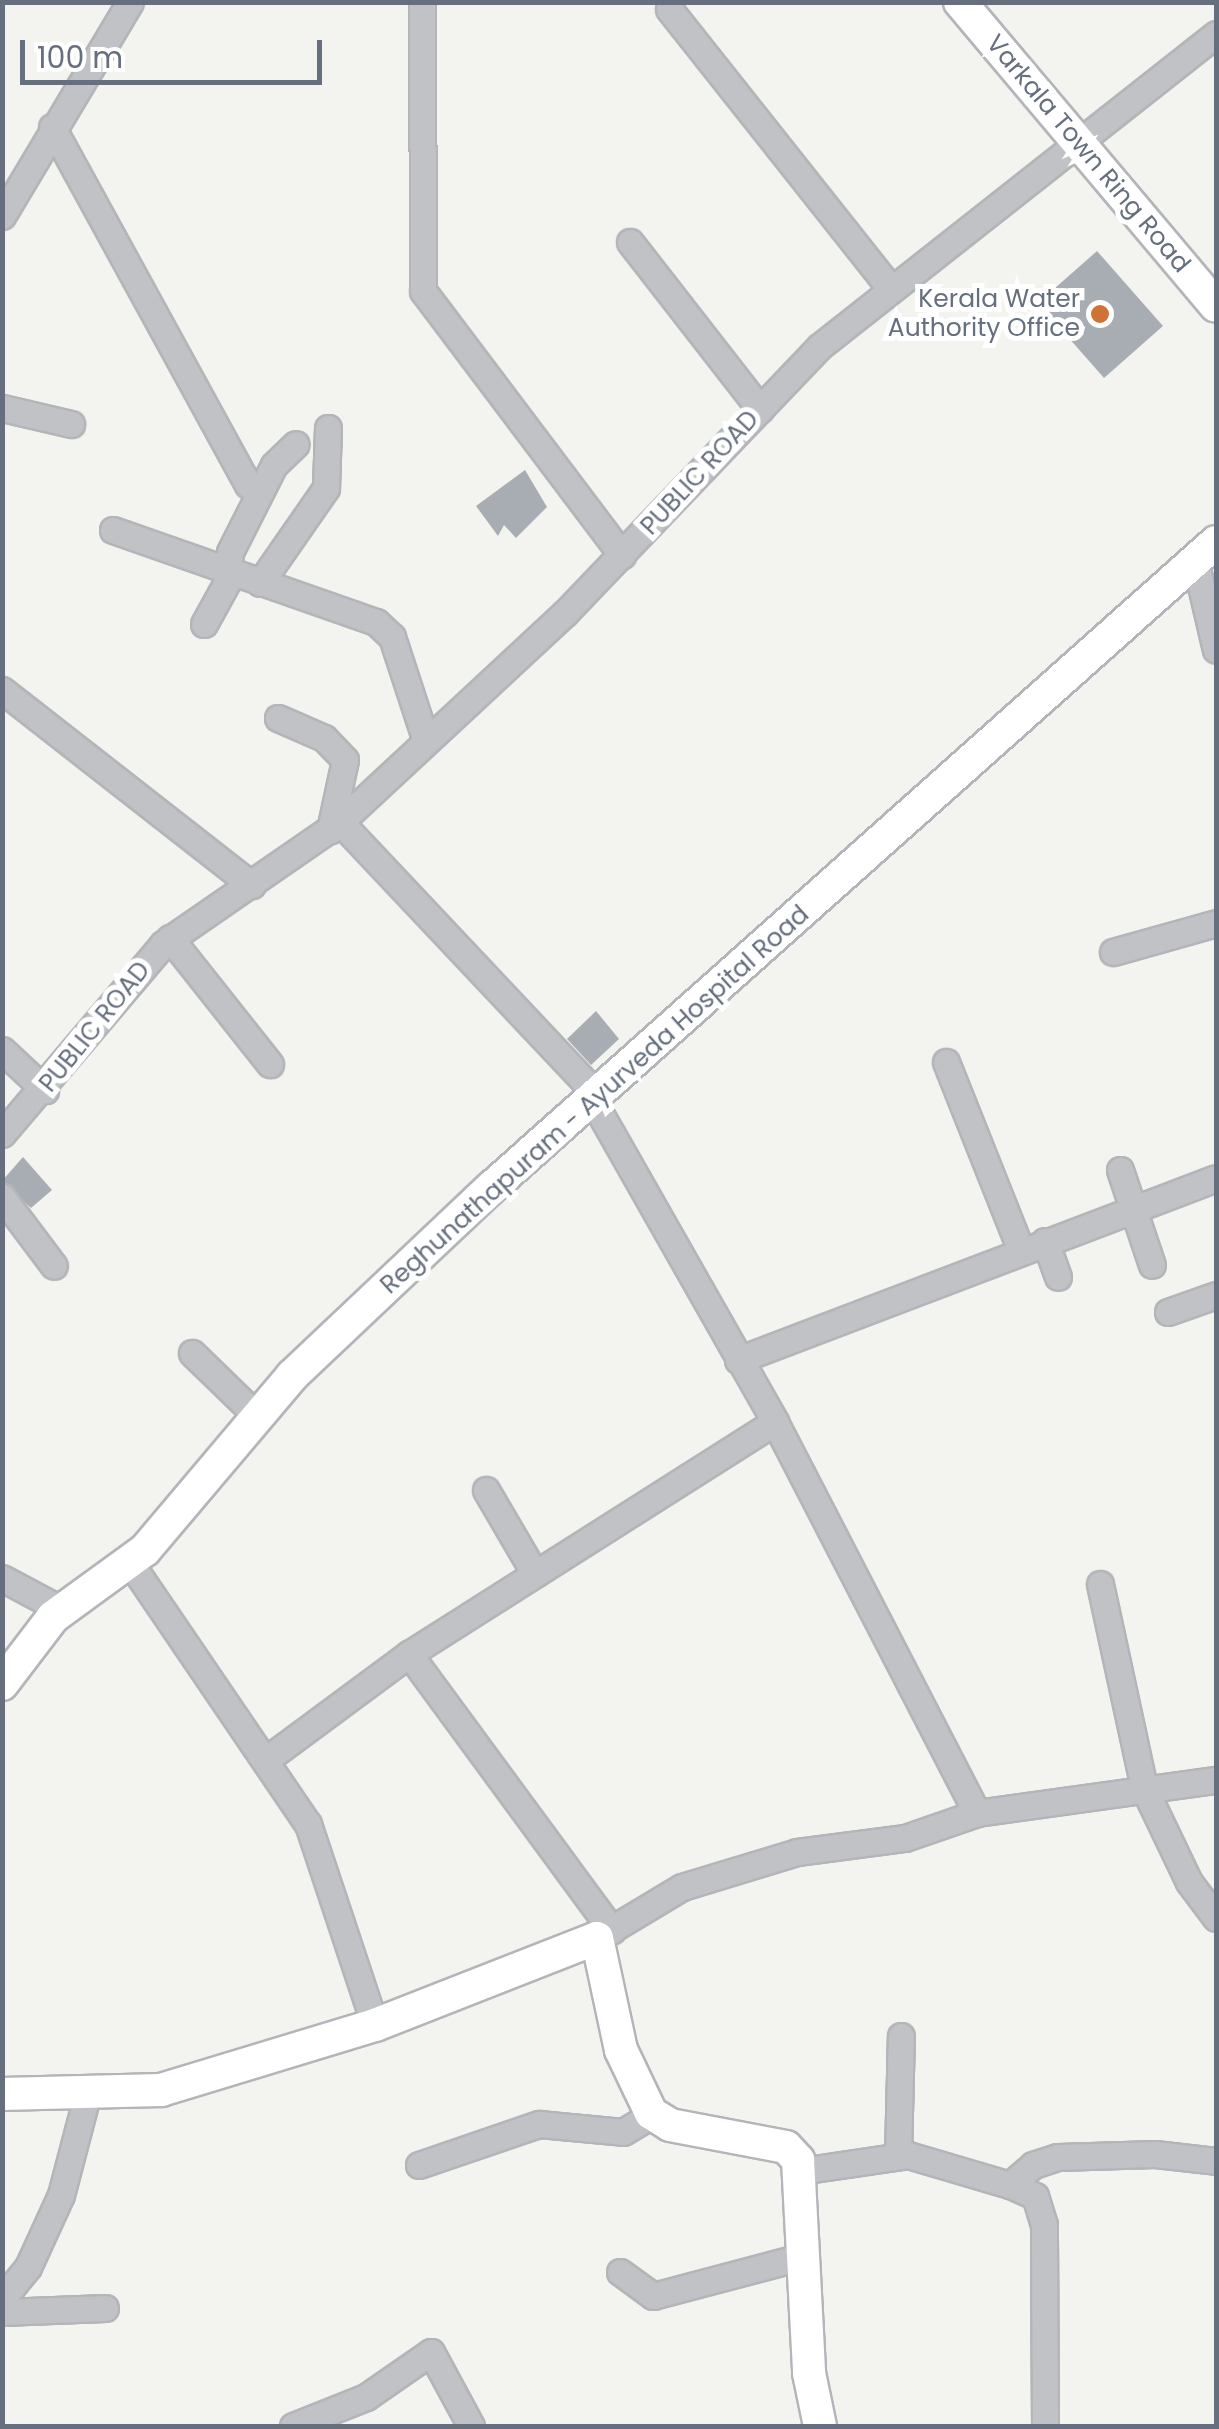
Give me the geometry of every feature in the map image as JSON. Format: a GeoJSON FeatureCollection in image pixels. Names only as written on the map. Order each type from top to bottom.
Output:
{"type":"FeatureCollection","features":[{"type":"Feature","properties":{"kind":"main road","name":"Varkala Town Ring Road"},"geometry":{"type":"LineString","coordinates":[[960,2],[1216,306]]}},
{"type":"Feature","properties":{"kind":"main road","name":"Reghunathapuram - Ayurveda Hospital Road"},"geometry":{"type":"LineString","coordinates":[[2,1684],[62,1610],[129,1561],[256,1416],[491,1188],[596,1099],[1206,551]]}},
{"type":"Feature","properties":{"kind":"main road"},"geometry":{"type":"LineString","coordinates":[[2,2094],[87,2096],[160,2090],[375,2025],[605,1934],[621,2050],[653,2114],[670,2125],[786,2148],[800,2171],[801,2257],[820,2426]]}},
{"type":"Feature","properties":{"kind":"street"},"geometry":{"type":"LineString","coordinates":[[2,216],[130,2]]}},
{"type":"Feature","properties":{"kind":"street"},"geometry":{"type":"LineString","coordinates":[[422,2],[423,291],[622,555]]}},
{"type":"Feature","properties":{"kind":"street"},"geometry":{"type":"LineString","coordinates":[[669,9],[889,287]]}},
{"type":"Feature","properties":{"kind":"street","name":"PUBLIC ROAD"},"geometry":{"type":"LineString","coordinates":[[2,1134],[45,1090],[170,938],[335,826],[622,555],[760,409],[889,287],[1216,34]]}},
{"type":"Feature","properties":{"kind":"street"},"geometry":{"type":"LineString","coordinates":[[52,127],[248,485]]}},
{"type":"Feature","properties":{"kind":"street"},"geometry":{"type":"LineString","coordinates":[[630,242],[760,409]]}},
{"type":"Feature","properties":{"kind":"street"},"geometry":{"type":"LineString","coordinates":[[2,408],[70,424]]}},
{"type":"Feature","properties":{"kind":"street"},"geometry":{"type":"LineString","coordinates":[[260,583],[326,488],[328,428]]}},
{"type":"Feature","properties":{"kind":"street"},"geometry":{"type":"LineString","coordinates":[[204,624],[230,572],[230,552],[274,465],[296,444]]}},
{"type":"Feature","properties":{"kind":"street"},"geometry":{"type":"LineString","coordinates":[[113,530],[385,629],[426,742]]}},
{"type":"Feature","properties":{"kind":"street"},"geometry":{"type":"LineString","coordinates":[[1206,551],[1216,650]]}},
{"type":"Feature","properties":{"kind":"street"},"geometry":{"type":"LineString","coordinates":[[2,690],[252,885]]}},
{"type":"Feature","properties":{"kind":"street"},"geometry":{"type":"LineString","coordinates":[[278,718],[324,738],[345,760],[335,826],[596,1099],[775,1422],[977,1813]]}},
{"type":"Feature","properties":{"kind":"street"},"geometry":{"type":"LineString","coordinates":[[1113,952],[1216,923]]}},
{"type":"Feature","properties":{"kind":"street"},"geometry":{"type":"LineString","coordinates":[[170,938],[270,1064]]}},
{"type":"Feature","properties":{"kind":"street"},"geometry":{"type":"LineString","coordinates":[[2,1050],[45,1090]]}},
{"type":"Feature","properties":{"kind":"street"},"geometry":{"type":"LineString","coordinates":[[946,1062],[1033,1244],[1058,1277]]}},
{"type":"Feature","properties":{"kind":"street"},"geometry":{"type":"LineString","coordinates":[[1120,1170],[1152,1265]]}},
{"type":"Feature","properties":{"kind":"street"},"geometry":{"type":"LineString","coordinates":[[738,1360],[1033,1244],[1216,1178]]}},
{"type":"Feature","properties":{"kind":"street"},"geometry":{"type":"LineString","coordinates":[[2,1197],[54,1266]]}},
{"type":"Feature","properties":{"kind":"street"},"geometry":{"type":"LineString","coordinates":[[1168,1312],[1216,1295]]}},
{"type":"Feature","properties":{"kind":"street"},"geometry":{"type":"LineString","coordinates":[[192,1353],[256,1416]]}},
{"type":"Feature","properties":{"kind":"street"},"geometry":{"type":"LineString","coordinates":[[266,1759],[409,1654],[775,1422]]}},
{"type":"Feature","properties":{"kind":"street"},"geometry":{"type":"LineString","coordinates":[[486,1490],[535,1574]]}},
{"type":"Feature","properties":{"kind":"street"},"geometry":{"type":"LineString","coordinates":[[129,1561],[266,1759],[321,1852],[375,2025]]}},
{"type":"Feature","properties":{"kind":"street"},"geometry":{"type":"LineString","coordinates":[[2,1578],[62,1610]]}},
{"type":"Feature","properties":{"kind":"street"},"geometry":{"type":"LineString","coordinates":[[1100,1584],[1144,1788],[1189,1882],[1216,1918]]}},
{"type":"Feature","properties":{"kind":"street"},"geometry":{"type":"LineString","coordinates":[[409,1654],[605,1934],[682,1887],[798,1852],[905,1838],[977,1813],[1216,1780]]}},
{"type":"Feature","properties":{"kind":"street"},"geometry":{"type":"LineString","coordinates":[[898,2155],[901,2036]]}},
{"type":"Feature","properties":{"kind":"street"},"geometry":{"type":"LineString","coordinates":[[2,2299],[28,2267],[61,2195],[87,2096]]}},
{"type":"Feature","properties":{"kind":"street"},"geometry":{"type":"LineString","coordinates":[[418,2165],[539,2124],[623,2132],[653,2114]]}},
{"type":"Feature","properties":{"kind":"street"},"geometry":{"type":"LineString","coordinates":[[1010,2185],[1033,2165],[1058,2157],[1155,2154],[1216,2160]]}},
{"type":"Feature","properties":{"kind":"street"},"geometry":{"type":"LineString","coordinates":[[800,2171],[898,2155],[1010,2185],[1035,2196],[1044,2225],[1045,2426]]}},
{"type":"Feature","properties":{"kind":"street"},"geometry":{"type":"LineString","coordinates":[[620,2272],[653,2296],[801,2257]]}},
{"type":"Feature","properties":{"kind":"street"},"geometry":{"type":"LineString","coordinates":[[2,2312],[105,2308]]}},
{"type":"Feature","properties":{"kind":"street"},"geometry":{"type":"LineString","coordinates":[[293,2426],[366,2397],[428,2352],[438,2356],[471,2426]]}},
{"type":"Feature","properties":{"kind":"building","name":"Kerala Water Authority Office"},"geometry":{"type":"Polygon","coordinates":[[[1097,251],[1163,326],[1104,378],[1038,303],[1097,251]]]}},
{"type":"Feature","properties":{"kind":"building"},"geometry":{"type":"Polygon","coordinates":[[[525,470],[547,507],[516,538],[504,525],[498,536],[476,506],[525,470]]]}},
{"type":"Feature","properties":{"kind":"building"},"geometry":{"type":"Polygon","coordinates":[[[596,1011],[619,1039],[591,1065],[567,1039],[596,1011]]]}},
{"type":"Feature","properties":{"kind":"building"},"geometry":{"type":"Polygon","coordinates":[[[23,1157],[52,1190],[31,1208],[2,1181],[23,1157]]]}},
{"type":"Feature","properties":{"kind":"place","name":"Kerala Water Authority Office"},"geometry":{"type":"Point","coordinates":[1100,314]}}]}
